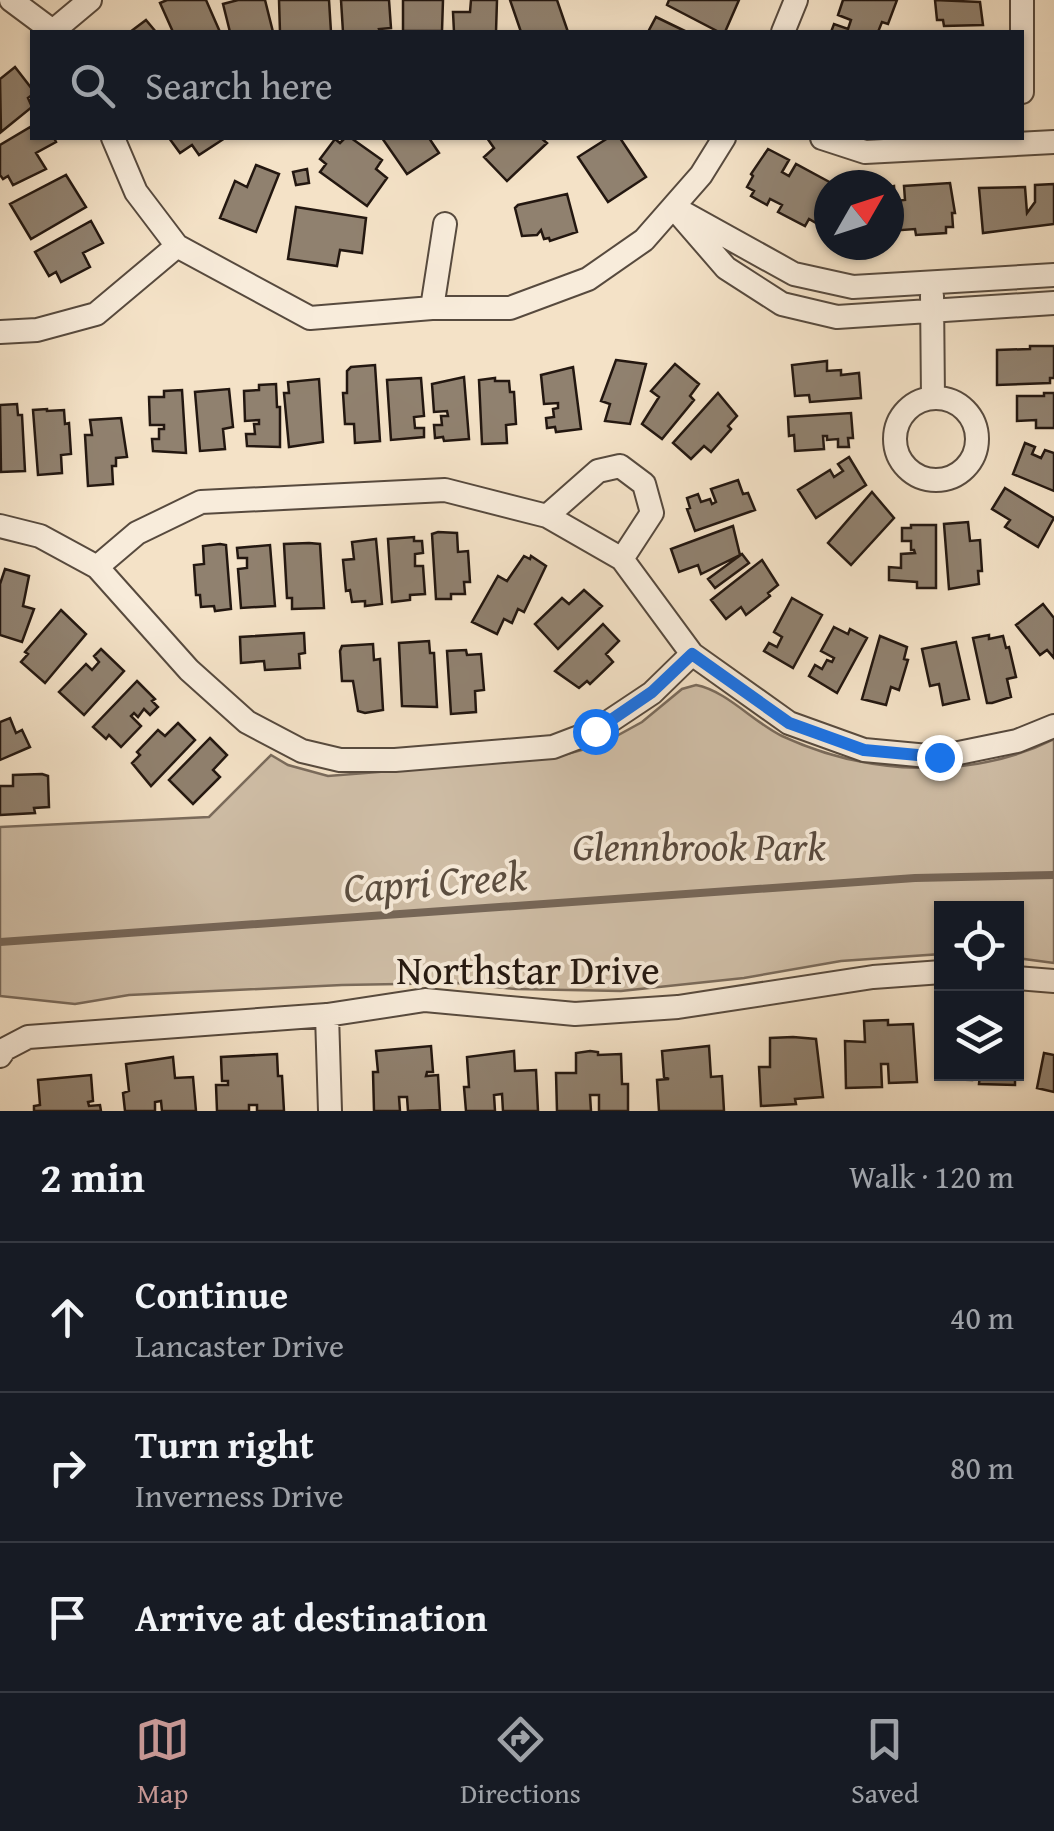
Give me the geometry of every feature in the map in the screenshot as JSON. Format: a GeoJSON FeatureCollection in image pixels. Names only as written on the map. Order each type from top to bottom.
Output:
{"type":"FeatureCollection","features":[{"type":"Feature","properties":{"kind":"street"},"geometry":{"type":"LineString","coordinates":[[11,0],[50,30]]}},
{"type":"Feature","properties":{"kind":"street"},"geometry":{"type":"LineString","coordinates":[[55,30],[90,0]]}},
{"type":"Feature","properties":{"kind":"street"},"geometry":{"type":"LineString","coordinates":[[784,30],[796,0]]}},
{"type":"Feature","properties":{"kind":"street"},"geometry":{"type":"LineString","coordinates":[[1022,0],[1022,30]]}},
{"type":"Feature","properties":{"kind":"street"},"geometry":{"type":"LineString","coordinates":[[114,140],[136,192],[176,246],[310,318],[432,308],[510,308],[588,278],[644,240],[701,175],[723,140]]}},
{"type":"Feature","properties":{"kind":"street"},"geometry":{"type":"LineString","coordinates":[[828,140],[865,152],[1014,141],[1054,142]]}},
{"type":"Feature","properties":{"kind":"street"},"geometry":{"type":"LineString","coordinates":[[674,208],[794,274],[853,287],[1054,274]]}},
{"type":"Feature","properties":{"kind":"street"},"geometry":{"type":"LineString","coordinates":[[674,208],[726,268],[782,304],[837,318],[1054,304]]}},
{"type":"Feature","properties":{"kind":"street"},"geometry":{"type":"LineString","coordinates":[[432,308],[445,224]]}},
{"type":"Feature","properties":{"kind":"street"},"geometry":{"type":"LineString","coordinates":[[0,332],[37,330],[96,314],[176,246]]}},
{"type":"Feature","properties":{"kind":"street"},"geometry":{"type":"LineString","coordinates":[[932,282],[933,398]]}},
{"type":"Feature","properties":{"kind":"street"},"geometry":{"type":"LineString","coordinates":[[547,516],[598,471],[620,466],[644,484],[652,513],[622,558]]}},
{"type":"Feature","properties":{"kind":"street"},"geometry":{"type":"LineString","coordinates":[[97,567],[137,533],[201,502],[445,490],[547,516],[622,558],[692,654],[789,723],[864,750],[939,757],[1018,740],[1054,726]]}},
{"type":"Feature","properties":{"kind":"street"},"geometry":{"type":"LineString","coordinates":[[0,526],[40,536],[97,567],[139,618],[247,722],[302,751],[340,760],[395,760],[553,747],[595,731],[652,692],[692,654]]}},
{"type":"Feature","properties":{"kind":"street","name":"Northstar Drive"},"geometry":{"type":"LineString","coordinates":[[0,1056],[28,1037],[327,1015],[425,1000],[574,1014],[678,1007],[873,977],[934,973]]}},
{"type":"Feature","properties":{"kind":"street"},"geometry":{"type":"LineString","coordinates":[[1024,979],[1054,982]]}},
{"type":"Feature","properties":{"kind":"street"},"geometry":{"type":"LineString","coordinates":[[327,1015],[330,1111]]}},
{"type":"Feature","properties":{"kind":"green space","name":"Glennbrook Park"},"geometry":{"type":"Polygon","coordinates":[[[696,685],[707,688],[782,736],[848,759],[883,765],[953,767],[988,762],[1054,739],[1054,963],[1024,959],[1024,901],[934,901],[934,954],[841,961],[744,978],[621,991],[516,989],[457,983],[129,995],[75,1004],[0,996],[0,827],[209,817],[271,755],[288,765],[328,776],[552,758],[600,745],[642,722],[682,689],[696,685]]]}},
{"type":"Feature","properties":{"kind":"building"},"geometry":{"type":"Polygon","coordinates":[[[206,0],[219,30],[172,30],[160,3],[206,0]]]}},
{"type":"Feature","properties":{"kind":"building"},"geometry":{"type":"Polygon","coordinates":[[[265,0],[272,30],[230,30],[223,4],[265,0]]]}},
{"type":"Feature","properties":{"kind":"building"},"geometry":{"type":"Polygon","coordinates":[[[279,0],[329,0],[331,30],[280,30],[279,0]]]}},
{"type":"Feature","properties":{"kind":"building"},"geometry":{"type":"Polygon","coordinates":[[[341,0],[389,0],[391,28],[343,30],[341,0]]]}},
{"type":"Feature","properties":{"kind":"building"},"geometry":{"type":"Polygon","coordinates":[[[403,0],[443,0],[442,30],[403,30],[403,0]]]}},
{"type":"Feature","properties":{"kind":"building"},"geometry":{"type":"Polygon","coordinates":[[[471,0],[497,0],[496,30],[454,30],[453,12],[470,12],[471,0]]]}},
{"type":"Feature","properties":{"kind":"building"},"geometry":{"type":"Polygon","coordinates":[[[510,0],[557,0],[567,30],[520,30],[510,0]]]}},
{"type":"Feature","properties":{"kind":"building"},"geometry":{"type":"Polygon","coordinates":[[[669,0],[739,0],[726,30],[715,30],[667,5],[669,0]]]}},
{"type":"Feature","properties":{"kind":"building"},"geometry":{"type":"Polygon","coordinates":[[[843,0],[897,0],[888,24],[882,22],[879,30],[832,30],[834,24],[848,29],[851,20],[838,15],[843,0]]]}},
{"type":"Feature","properties":{"kind":"building"},"geometry":{"type":"Polygon","coordinates":[[[935,0],[980,2],[983,25],[944,26],[943,20],[937,20],[935,0]]]}},
{"type":"Feature","properties":{"kind":"building"},"geometry":{"type":"Polygon","coordinates":[[[656,17],[683,30],[649,30],[656,17]]]}},
{"type":"Feature","properties":{"kind":"building"},"geometry":{"type":"Polygon","coordinates":[[[146,20],[154,30],[133,30],[146,20]]]}},
{"type":"Feature","properties":{"kind":"building"},"geometry":{"type":"Polygon","coordinates":[[[15,67],[30,86],[30,109],[1,132],[0,79],[15,67]]]}},
{"type":"Feature","properties":{"kind":"building"},"geometry":{"type":"Polygon","coordinates":[[[30,127],[30,140],[56,142],[36,153],[46,169],[13,185],[8,176],[3,179],[0,175],[0,145],[30,127]]]}},
{"type":"Feature","properties":{"kind":"building"},"geometry":{"type":"Polygon","coordinates":[[[170,140],[222,140],[199,155],[192,145],[180,153],[170,140]]]}},
{"type":"Feature","properties":{"kind":"building"},"geometry":{"type":"Polygon","coordinates":[[[334,140],[354,140],[382,160],[376,169],[387,178],[367,206],[320,172],[326,164],[320,159],[334,140]]]}},
{"type":"Feature","properties":{"kind":"building"},"geometry":{"type":"Polygon","coordinates":[[[383,140],[430,140],[439,153],[407,174],[383,140]]]}},
{"type":"Feature","properties":{"kind":"building"},"geometry":{"type":"Polygon","coordinates":[[[488,140],[547,143],[507,181],[484,157],[494,148],[488,140]]]}},
{"type":"Feature","properties":{"kind":"building"},"geometry":{"type":"Polygon","coordinates":[[[605,140],[621,140],[646,177],[608,202],[578,157],[605,140]]]}},
{"type":"Feature","properties":{"kind":"building"},"geometry":{"type":"Polygon","coordinates":[[[768,149],[789,160],[782,172],[789,176],[796,164],[814,174],[814,222],[809,219],[805,226],[778,212],[782,205],[770,199],[767,205],[751,196],[754,191],[747,187],[768,149]]]}},
{"type":"Feature","properties":{"kind":"building"},"geometry":{"type":"Polygon","coordinates":[[[256,165],[279,174],[256,232],[220,218],[235,181],[247,187],[256,165]]]}},
{"type":"Feature","properties":{"kind":"building"},"geometry":{"type":"Polygon","coordinates":[[[307,169],[309,183],[296,185],[293,172],[307,169]]]}},
{"type":"Feature","properties":{"kind":"building"},"geometry":{"type":"Polygon","coordinates":[[[66,175],[86,207],[31,239],[10,204],[66,175]]]}},
{"type":"Feature","properties":{"kind":"building"},"geometry":{"type":"Polygon","coordinates":[[[950,183],[953,227],[946,227],[946,233],[916,235],[915,229],[904,230],[904,186],[950,183]]]}},
{"type":"Feature","properties":{"kind":"building"},"geometry":{"type":"Polygon","coordinates":[[[1054,184],[1054,224],[983,233],[979,188],[1025,187],[1027,213],[1035,202],[1035,185],[1054,184]]]}},
{"type":"Feature","properties":{"kind":"building"},"geometry":{"type":"Polygon","coordinates":[[[567,194],[577,232],[550,241],[544,239],[541,230],[537,235],[522,236],[515,208],[518,205],[567,194]]]}},
{"type":"Feature","properties":{"kind":"building"},"geometry":{"type":"Polygon","coordinates":[[[296,207],[366,218],[362,253],[340,250],[337,266],[288,259],[296,207]]]}},
{"type":"Feature","properties":{"kind":"building"},"geometry":{"type":"Polygon","coordinates":[[[91,221],[103,243],[83,253],[90,267],[61,282],[56,272],[49,276],[35,252],[91,221]]]}},
{"type":"Feature","properties":{"kind":"building"},"geometry":{"type":"Polygon","coordinates":[[[1054,346],[1054,378],[1050,378],[1050,383],[997,385],[997,350],[1054,346]]]}},
{"type":"Feature","properties":{"kind":"building"},"geometry":{"type":"Polygon","coordinates":[[[616,360],[646,364],[630,424],[605,421],[610,404],[601,401],[616,360]]]}},
{"type":"Feature","properties":{"kind":"building"},"geometry":{"type":"Polygon","coordinates":[[[827,361],[827,371],[841,370],[841,375],[859,373],[861,398],[810,402],[809,395],[795,396],[792,365],[827,361]]]}},
{"type":"Feature","properties":{"kind":"building"},"geometry":{"type":"Polygon","coordinates":[[[675,364],[699,384],[690,396],[694,400],[662,439],[642,424],[659,397],[651,391],[675,364]]]}},
{"type":"Feature","properties":{"kind":"building"},"geometry":{"type":"Polygon","coordinates":[[[375,365],[380,441],[355,443],[354,424],[345,424],[343,393],[347,393],[347,371],[351,367],[375,365]]]}},
{"type":"Feature","properties":{"kind":"building"},"geometry":{"type":"Polygon","coordinates":[[[573,367],[581,429],[556,432],[555,427],[547,428],[546,418],[554,417],[553,409],[558,408],[558,403],[544,404],[541,375],[573,367]]]}},
{"type":"Feature","properties":{"kind":"building"},"geometry":{"type":"Polygon","coordinates":[[[464,377],[469,439],[435,438],[434,425],[442,425],[441,416],[448,416],[447,411],[434,412],[432,384],[464,377]]]}},
{"type":"Feature","properties":{"kind":"building"},"geometry":{"type":"Polygon","coordinates":[[[421,378],[424,416],[414,417],[415,428],[424,428],[424,437],[391,440],[387,380],[421,378]]]}},
{"type":"Feature","properties":{"kind":"building"},"geometry":{"type":"Polygon","coordinates":[[[319,379],[323,442],[289,447],[284,393],[289,393],[288,382],[319,379]]]}},
{"type":"Feature","properties":{"kind":"building"},"geometry":{"type":"Polygon","coordinates":[[[479,380],[509,381],[510,392],[514,392],[516,424],[506,425],[507,443],[482,444],[479,380]]]}},
{"type":"Feature","properties":{"kind":"building"},"geometry":{"type":"Polygon","coordinates":[[[276,384],[280,447],[247,446],[246,434],[255,434],[254,424],[259,424],[259,420],[245,421],[244,391],[276,384]]]}},
{"type":"Feature","properties":{"kind":"building"},"geometry":{"type":"Polygon","coordinates":[[[229,389],[233,427],[223,429],[225,449],[200,451],[195,392],[229,389]]]}},
{"type":"Feature","properties":{"kind":"building"},"geometry":{"type":"Polygon","coordinates":[[[182,390],[186,453],[153,451],[152,439],[159,439],[159,429],[164,429],[164,425],[150,425],[149,397],[164,397],[164,391],[182,390]]]}},
{"type":"Feature","properties":{"kind":"building"},"geometry":{"type":"Polygon","coordinates":[[[718,393],[737,416],[711,452],[704,446],[691,459],[673,443],[718,393]]]}},
{"type":"Feature","properties":{"kind":"building"},"geometry":{"type":"Polygon","coordinates":[[[1054,393],[1054,428],[1036,428],[1036,420],[1017,421],[1017,396],[1054,393]]]}},
{"type":"Feature","properties":{"kind":"building"},"geometry":{"type":"Polygon","coordinates":[[[17,404],[18,415],[22,415],[25,471],[1,472],[0,405],[17,404]]]}},
{"type":"Feature","properties":{"kind":"building"},"geometry":{"type":"Polygon","coordinates":[[[33,410],[64,410],[71,454],[61,455],[62,473],[38,475],[33,410]]]}},
{"type":"Feature","properties":{"kind":"building"},"geometry":{"type":"Polygon","coordinates":[[[851,413],[853,438],[848,438],[849,447],[838,447],[838,439],[827,440],[823,436],[824,449],[795,451],[788,417],[851,413]]]}},
{"type":"Feature","properties":{"kind":"building"},"geometry":{"type":"Polygon","coordinates":[[[121,418],[127,457],[116,458],[116,466],[112,466],[113,484],[88,486],[85,435],[92,435],[90,420],[121,418]]]}},
{"type":"Feature","properties":{"kind":"building"},"geometry":{"type":"Polygon","coordinates":[[[1025,443],[1035,447],[1032,454],[1041,458],[1045,450],[1054,453],[1054,491],[1013,474],[1025,443]]]}},
{"type":"Feature","properties":{"kind":"building"},"geometry":{"type":"Polygon","coordinates":[[[849,457],[866,485],[816,518],[798,490],[830,470],[834,477],[843,471],[838,464],[849,457]]]}},
{"type":"Feature","properties":{"kind":"building"},"geometry":{"type":"Polygon","coordinates":[[[738,480],[755,510],[695,531],[687,498],[698,494],[701,502],[710,499],[712,504],[716,502],[711,489],[738,480]]]}},
{"type":"Feature","properties":{"kind":"building"},"geometry":{"type":"Polygon","coordinates":[[[1005,488],[1054,518],[1038,547],[1005,527],[1010,520],[992,509],[1005,488]]]}},
{"type":"Feature","properties":{"kind":"building"},"geometry":{"type":"Polygon","coordinates":[[[872,492],[894,518],[851,565],[828,543],[872,492]]]}},
{"type":"Feature","properties":{"kind":"building"},"geometry":{"type":"Polygon","coordinates":[[[968,522],[970,541],[980,540],[979,584],[949,589],[944,524],[968,522]]]}},
{"type":"Feature","properties":{"kind":"building"},"geometry":{"type":"Polygon","coordinates":[[[936,525],[936,588],[917,588],[917,582],[889,580],[889,567],[901,568],[901,554],[915,553],[911,541],[902,541],[902,528],[936,525]]]}},
{"type":"Feature","properties":{"kind":"building"},"geometry":{"type":"Polygon","coordinates":[[[733,526],[740,555],[701,574],[698,565],[679,572],[671,549],[733,526]]]}},
{"type":"Feature","properties":{"kind":"building"},"geometry":{"type":"Polygon","coordinates":[[[457,533],[458,552],[468,551],[470,582],[464,582],[465,594],[451,594],[451,599],[436,599],[432,534],[457,533]]]}},
{"type":"Feature","properties":{"kind":"building"},"geometry":{"type":"Polygon","coordinates":[[[414,537],[414,541],[422,541],[423,553],[415,554],[415,566],[423,566],[425,594],[392,602],[388,539],[414,537]]]}},
{"type":"Feature","properties":{"kind":"building"},"geometry":{"type":"Polygon","coordinates":[[[376,539],[382,604],[365,606],[365,601],[352,602],[350,590],[346,591],[343,560],[354,559],[352,542],[376,539]]]}},
{"type":"Feature","properties":{"kind":"building"},"geometry":{"type":"Polygon","coordinates":[[[284,544],[320,544],[324,608],[292,609],[292,598],[287,598],[284,544]]]}},
{"type":"Feature","properties":{"kind":"building"},"geometry":{"type":"Polygon","coordinates":[[[226,545],[231,609],[215,611],[214,606],[201,607],[194,565],[204,564],[203,546],[226,545]]]}},
{"type":"Feature","properties":{"kind":"building"},"geometry":{"type":"Polygon","coordinates":[[[270,545],[275,606],[241,608],[238,569],[247,568],[247,558],[238,558],[237,548],[270,545]]]}},
{"type":"Feature","properties":{"kind":"building"},"geometry":{"type":"Polygon","coordinates":[[[742,554],[749,563],[715,588],[708,579],[742,554]]]}},
{"type":"Feature","properties":{"kind":"building"},"geometry":{"type":"Polygon","coordinates":[[[524,556],[546,566],[524,612],[518,609],[512,623],[504,619],[497,634],[472,622],[498,576],[507,581],[524,556]]]}},
{"type":"Feature","properties":{"kind":"building"},"geometry":{"type":"Polygon","coordinates":[[[762,560],[778,585],[746,615],[741,607],[726,619],[711,600],[762,560]]]}},
{"type":"Feature","properties":{"kind":"building"},"geometry":{"type":"Polygon","coordinates":[[[5,569],[29,576],[23,606],[34,609],[22,642],[0,635],[0,584],[5,569]]]}},
{"type":"Feature","properties":{"kind":"building"},"geometry":{"type":"Polygon","coordinates":[[[584,590],[602,606],[558,649],[535,624],[562,598],[569,604],[584,590]]]}},
{"type":"Feature","properties":{"kind":"building"},"geometry":{"type":"Polygon","coordinates":[[[792,598],[822,615],[793,668],[764,651],[769,643],[777,647],[782,637],[774,632],[792,598]]]}},
{"type":"Feature","properties":{"kind":"building"},"geometry":{"type":"Polygon","coordinates":[[[1043,604],[1054,618],[1054,658],[1047,650],[1040,655],[1016,625],[1043,604]]]}},
{"type":"Feature","properties":{"kind":"building"},"geometry":{"type":"Polygon","coordinates":[[[61,610],[86,634],[45,683],[21,662],[61,610]]]}},
{"type":"Feature","properties":{"kind":"building"},"geometry":{"type":"Polygon","coordinates":[[[603,624],[619,641],[606,654],[613,662],[590,684],[587,681],[579,688],[555,671],[603,624]]]}},
{"type":"Feature","properties":{"kind":"building"},"geometry":{"type":"Polygon","coordinates":[[[834,627],[848,634],[850,629],[867,638],[837,693],[809,676],[815,665],[822,669],[827,660],[832,662],[834,658],[821,651],[834,627]]]}},
{"type":"Feature","properties":{"kind":"building"},"geometry":{"type":"Polygon","coordinates":[[[304,633],[305,653],[299,654],[300,668],[265,670],[264,661],[241,663],[240,637],[304,633]]]}},
{"type":"Feature","properties":{"kind":"building"},"geometry":{"type":"Polygon","coordinates":[[[989,635],[989,639],[1003,636],[1016,677],[1007,679],[1011,697],[992,703],[987,703],[973,638],[989,635]]]}},
{"type":"Feature","properties":{"kind":"building"},"geometry":{"type":"Polygon","coordinates":[[[880,636],[907,647],[904,659],[908,660],[899,690],[891,687],[886,705],[862,699],[880,636]]]}},
{"type":"Feature","properties":{"kind":"building"},"geometry":{"type":"Polygon","coordinates":[[[429,641],[430,653],[434,653],[437,707],[402,706],[399,643],[429,641]]]}},
{"type":"Feature","properties":{"kind":"building"},"geometry":{"type":"Polygon","coordinates":[[[956,642],[969,699],[943,705],[939,684],[930,686],[922,649],[956,642]]]}},
{"type":"Feature","properties":{"kind":"building"},"geometry":{"type":"Polygon","coordinates":[[[373,644],[374,660],[380,659],[383,710],[365,713],[358,711],[353,681],[342,681],[340,651],[342,646],[373,644]]]}},
{"type":"Feature","properties":{"kind":"building"},"geometry":{"type":"Polygon","coordinates":[[[101,649],[124,671],[84,715],[59,692],[86,664],[92,670],[99,662],[94,656],[101,649]]]}},
{"type":"Feature","properties":{"kind":"building"},"geometry":{"type":"Polygon","coordinates":[[[466,650],[467,655],[481,654],[484,690],[475,691],[476,712],[451,714],[447,651],[466,650]]]}},
{"type":"Feature","properties":{"kind":"building"},"geometry":{"type":"Polygon","coordinates":[[[137,681],[158,707],[150,715],[144,709],[138,717],[134,713],[131,716],[141,726],[121,747],[93,727],[137,681]]]}},
{"type":"Feature","properties":{"kind":"building"},"geometry":{"type":"Polygon","coordinates":[[[10,718],[16,733],[22,730],[30,747],[0,760],[0,722],[10,718]]]}},
{"type":"Feature","properties":{"kind":"building"},"geometry":{"type":"Polygon","coordinates":[[[178,723],[195,740],[151,786],[132,763],[158,730],[165,736],[178,723]]]}},
{"type":"Feature","properties":{"kind":"building"},"geometry":{"type":"Polygon","coordinates":[[[210,738],[227,755],[213,770],[220,777],[193,804],[169,780],[210,738]]]}},
{"type":"Feature","properties":{"kind":"building"},"geometry":{"type":"Polygon","coordinates":[[[13,775],[48,776],[49,807],[34,808],[35,813],[0,815],[0,786],[13,786],[13,775]]]}},
{"type":"Feature","properties":{"kind":"building"},"geometry":{"type":"Polygon","coordinates":[[[888,1020],[888,1025],[913,1024],[917,1082],[889,1083],[888,1064],[881,1064],[882,1087],[846,1088],[845,1041],[865,1042],[864,1021],[888,1020]]]}},
{"type":"Feature","properties":{"kind":"building"},"geometry":{"type":"Polygon","coordinates":[[[770,1038],[816,1039],[823,1097],[795,1099],[796,1104],[761,1106],[759,1067],[770,1067],[770,1038]]]}},
{"type":"Feature","properties":{"kind":"building"},"geometry":{"type":"Polygon","coordinates":[[[431,1046],[433,1072],[426,1076],[438,1075],[440,1110],[408,1111],[407,1097],[399,1097],[400,1111],[374,1111],[376,1051],[431,1046]]]}},
{"type":"Feature","properties":{"kind":"building"},"geometry":{"type":"Polygon","coordinates":[[[709,1046],[711,1077],[722,1076],[724,1111],[659,1111],[657,1080],[669,1079],[664,1077],[662,1051],[709,1046]]]}},
{"type":"Feature","properties":{"kind":"building"},"geometry":{"type":"Polygon","coordinates":[[[514,1051],[515,1071],[536,1070],[538,1111],[503,1111],[502,1094],[494,1095],[495,1111],[466,1111],[467,1057],[514,1051]]]}},
{"type":"Feature","properties":{"kind":"building"},"geometry":{"type":"Polygon","coordinates":[[[590,1051],[598,1055],[621,1054],[622,1084],[628,1084],[628,1111],[599,1111],[599,1095],[590,1095],[591,1111],[557,1111],[556,1073],[576,1073],[576,1053],[590,1051]]]}},
{"type":"Feature","properties":{"kind":"building"},"geometry":{"type":"Polygon","coordinates":[[[1044,1053],[1054,1055],[1054,1092],[1037,1088],[1044,1053]]]}},
{"type":"Feature","properties":{"kind":"building"},"geometry":{"type":"Polygon","coordinates":[[[277,1054],[284,1111],[257,1111],[257,1105],[249,1105],[249,1111],[217,1111],[216,1085],[228,1085],[228,1081],[222,1081],[221,1057],[277,1054]]]}},
{"type":"Feature","properties":{"kind":"building"},"geometry":{"type":"Polygon","coordinates":[[[173,1057],[175,1078],[193,1077],[196,1111],[162,1111],[161,1101],[155,1102],[155,1111],[125,1111],[123,1093],[129,1091],[126,1064],[173,1057]]]}},
{"type":"Feature","properties":{"kind":"building"},"geometry":{"type":"Polygon","coordinates":[[[91,1075],[93,1101],[88,1102],[89,1106],[100,1105],[101,1111],[34,1111],[34,1106],[40,1105],[38,1080],[91,1075]]]}},
{"type":"Feature","properties":{"kind":"building"},"geometry":{"type":"Polygon","coordinates":[[[979,1081],[1015,1081],[1015,1085],[979,1084],[979,1081]]]}},
{"type":"Feature","properties":{"kind":"waterway","name":"Capri Creek"},"geometry":{"type":"LineString","coordinates":[[0,942],[915,878],[1054,875]]}},
{"type":"Feature","properties":{"kind":"route"},"geometry":{"type":"LineString","coordinates":[[595,731],[652,692],[692,654],[789,723],[864,750],[939,757]]}}]}
